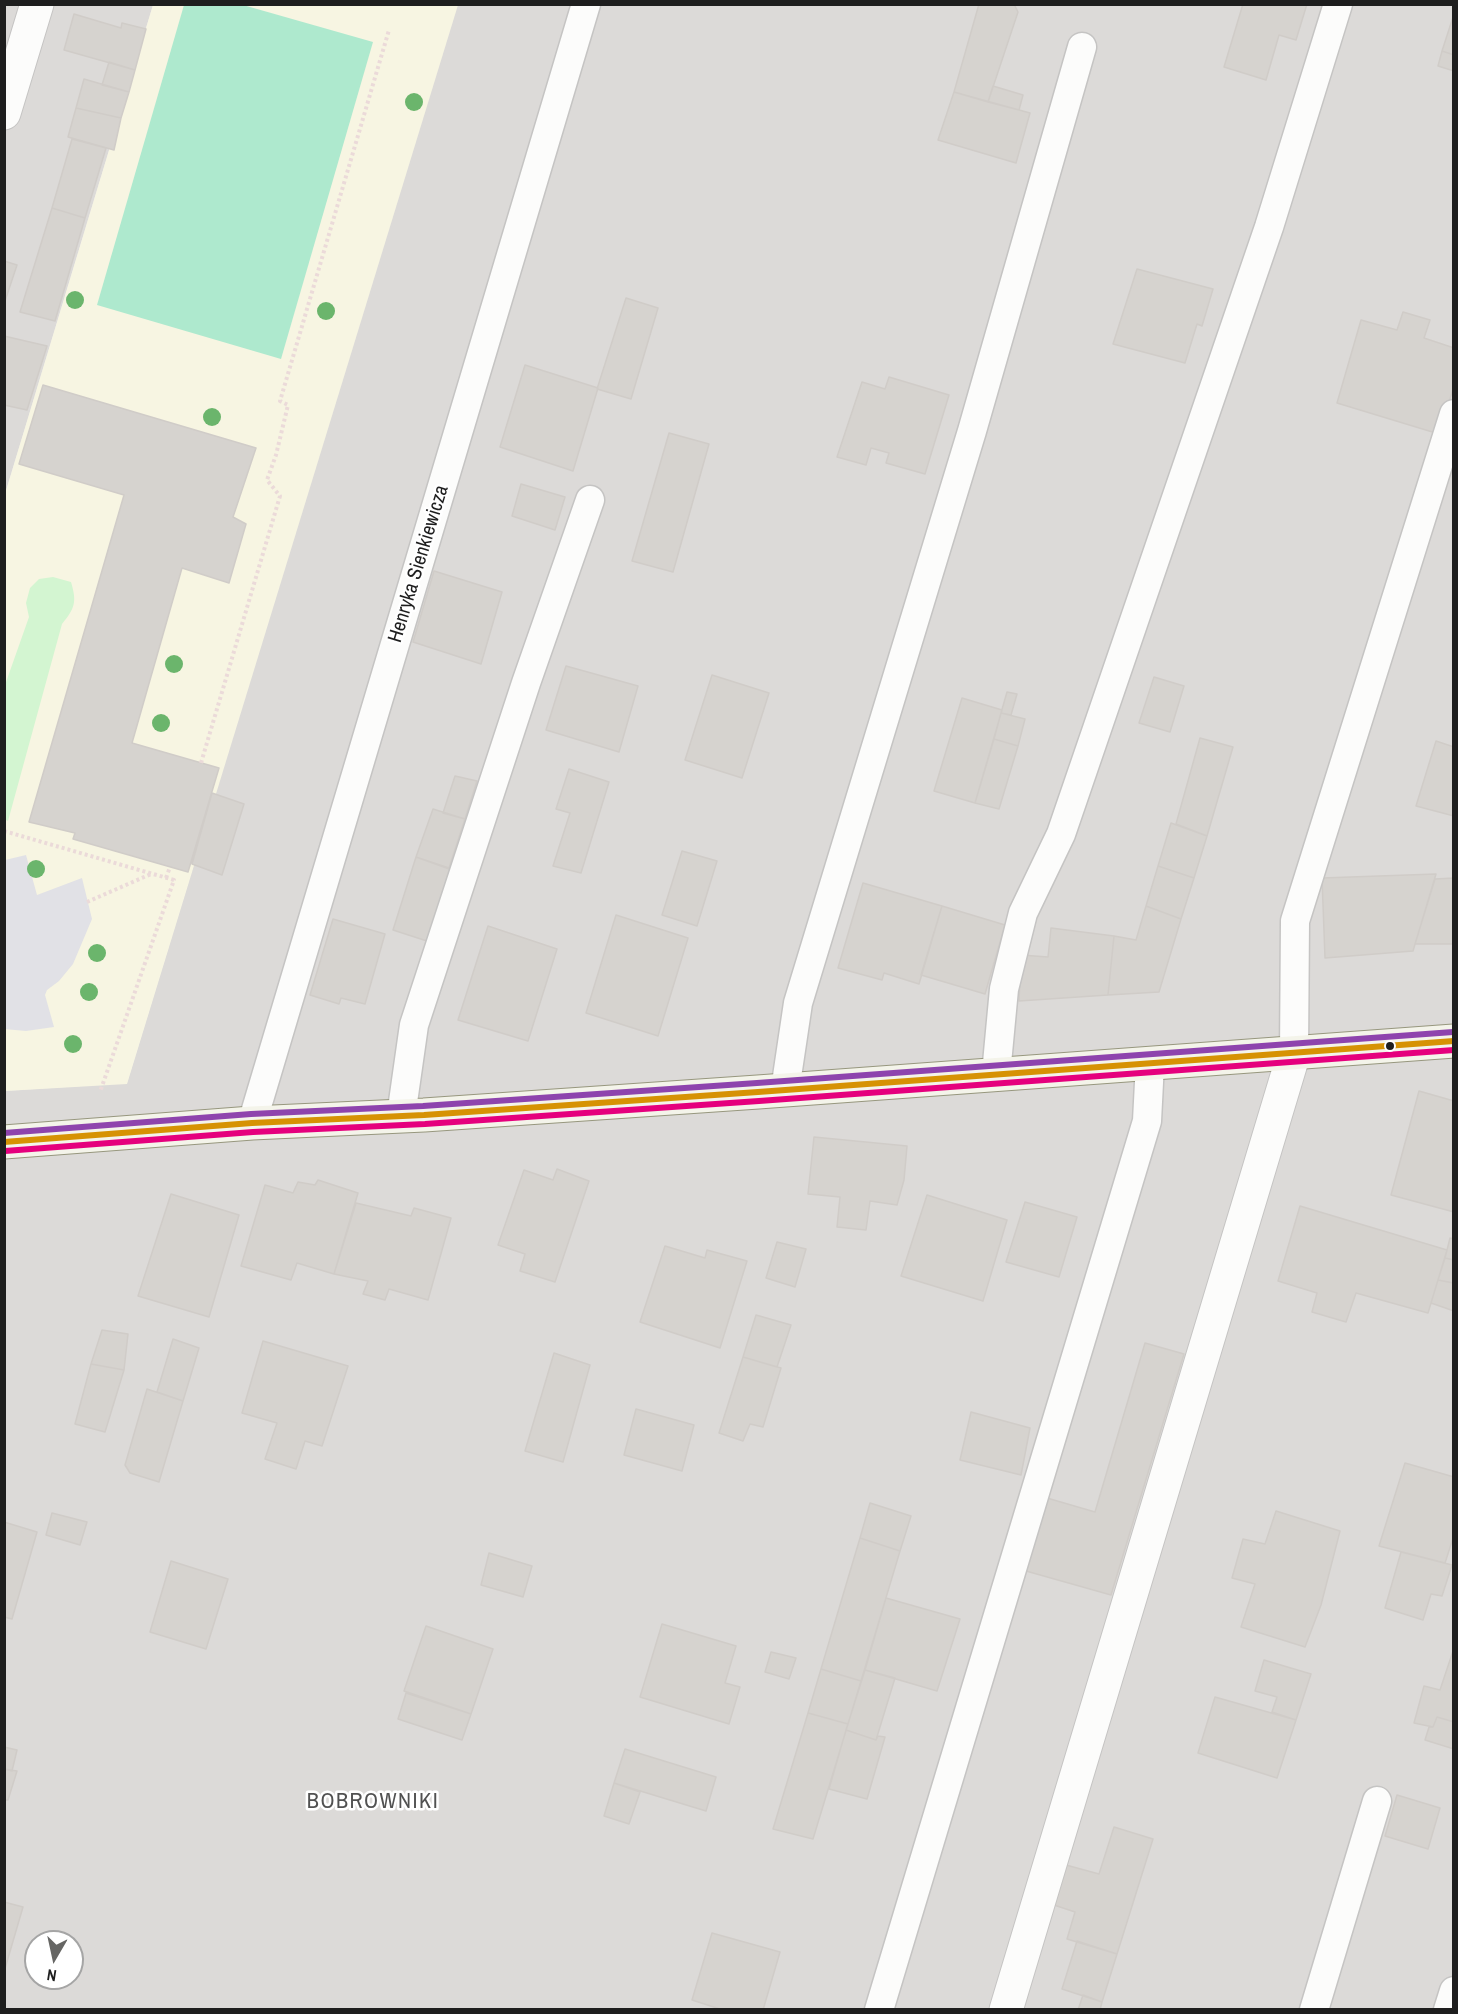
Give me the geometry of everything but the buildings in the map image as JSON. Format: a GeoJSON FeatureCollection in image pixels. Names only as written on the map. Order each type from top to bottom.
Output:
{"type":"FeatureCollection","features":[{"type":"Feature","properties":{"kind":"street"},"geometry":{"type":"LineString","coordinates":[[4,113],[37,4]]}},
{"type":"Feature","properties":{"kind":"street"},"geometry":{"type":"LineString","coordinates":[[4,1142],[252,1123],[401,1116],[785,1090],[1454,1041]]}},
{"type":"Feature","properties":{"kind":"street"},"geometry":{"type":"LineString","coordinates":[[1006,2010],[1294,1053]]}},
{"type":"Feature","properties":{"kind":"lane","name":"Henryka Sienkiewicza"},"geometry":{"type":"LineString","coordinates":[[252,1123],[586,4]]}},
{"type":"Feature","properties":{"kind":"lane"},"geometry":{"type":"LineString","coordinates":[[996,1074],[1004,989],[1023,913],[1065,823],[1269,227],[1338,4]]}},
{"type":"Feature","properties":{"kind":"lane"},"geometry":{"type":"LineString","coordinates":[[785,1090],[798,1003],[972,431],[1082,47]]}},
{"type":"Feature","properties":{"kind":"lane"},"geometry":{"type":"LineString","coordinates":[[1294,1053],[1295,921],[1454,414]]}},
{"type":"Feature","properties":{"kind":"lane"},"geometry":{"type":"LineString","coordinates":[[401,1116],[414,1025],[526,683],[590,500]]}},
{"type":"Feature","properties":{"kind":"lane"},"geometry":{"type":"LineString","coordinates":[[879,2010],[1147,1121],[1150,1063]]}},
{"type":"Feature","properties":{"kind":"lane"},"geometry":{"type":"LineString","coordinates":[[1314,2010],[1377,1801]]}},
{"type":"Feature","properties":{"kind":"lane"},"geometry":{"type":"LineString","coordinates":[[1448,2010],[1454,1991]]}},
{"type":"Feature","properties":{"kind":"path"},"geometry":{"type":"LineString","coordinates":[[201,764],[280,496],[267,480],[276,455],[288,405],[280,401],[389,30]]}},
{"type":"Feature","properties":{"kind":"path"},"geometry":{"type":"LineString","coordinates":[[4,831],[174,880],[99,1094]]}},
{"type":"Feature","properties":{"kind":"path"},"geometry":{"type":"LineString","coordinates":[[166,878],[170,867]]}},
{"type":"Feature","properties":{"kind":"path"},"geometry":{"type":"LineString","coordinates":[[87,902],[151,874]]}},
{"type":"Feature","properties":{"kind":"shaded area"},"geometry":{"type":"Polygon","coordinates":[[[5,5],[153,5],[5,494],[5,5]]]}},
{"type":"Feature","properties":{"kind":"shaded area"},"geometry":{"type":"Polygon","coordinates":[[[153,5],[458,5],[127,1084],[5,1091],[5,494],[153,5]]]}},
{"type":"Feature","properties":{"kind":"shaded area"},"geometry":{"type":"Polygon","coordinates":[[[456,5],[1453,5],[1453,2009],[5,2010],[5,1091],[127,1083],[456,5]]]}},
{"type":"Feature","properties":{"kind":"shaded area"},"geometry":{"type":"Polygon","coordinates":[[[26,855],[37,895],[82,878],[92,919],[73,964],[59,981],[47,990],[45,995],[54,1027],[26,1031],[4,1029],[5,860],[26,855]]]}},
{"type":"Feature","properties":{"kind":"green space"},"geometry":{"type":"Polygon","coordinates":[[[184,5],[243,5],[373,42],[281,359],[97,305],[184,5]]]}},
{"type":"Feature","properties":{"kind":"green space"},"geometry":{"type":"Polygon","coordinates":[[[53,577],[71,582],[74,604],[62,624],[8,821],[4,819],[5,685],[29,617],[26,603],[30,588],[39,579],[53,577]]]}},
{"type":"Feature","properties":{"kind":"transit line"},"geometry":{"type":"LineString","coordinates":[[4,1133],[251,1114],[423,1106],[757,1083],[1453,1032]]}},
{"type":"Feature","properties":{"kind":"transit line"},"geometry":{"type":"LineString","coordinates":[[4,1142],[252,1123],[424,1115],[758,1092],[1454,1041]]}},
{"type":"Feature","properties":{"kind":"transit line"},"geometry":{"type":"LineString","coordinates":[[5,1151],[253,1132],[425,1124],[759,1101],[1454,1050]]}},
{"type":"Feature","properties":{"kind":"district","name":"BOBROWNIKI"},"geometry":{"type":"Point","coordinates":[373,1802]}}]}
